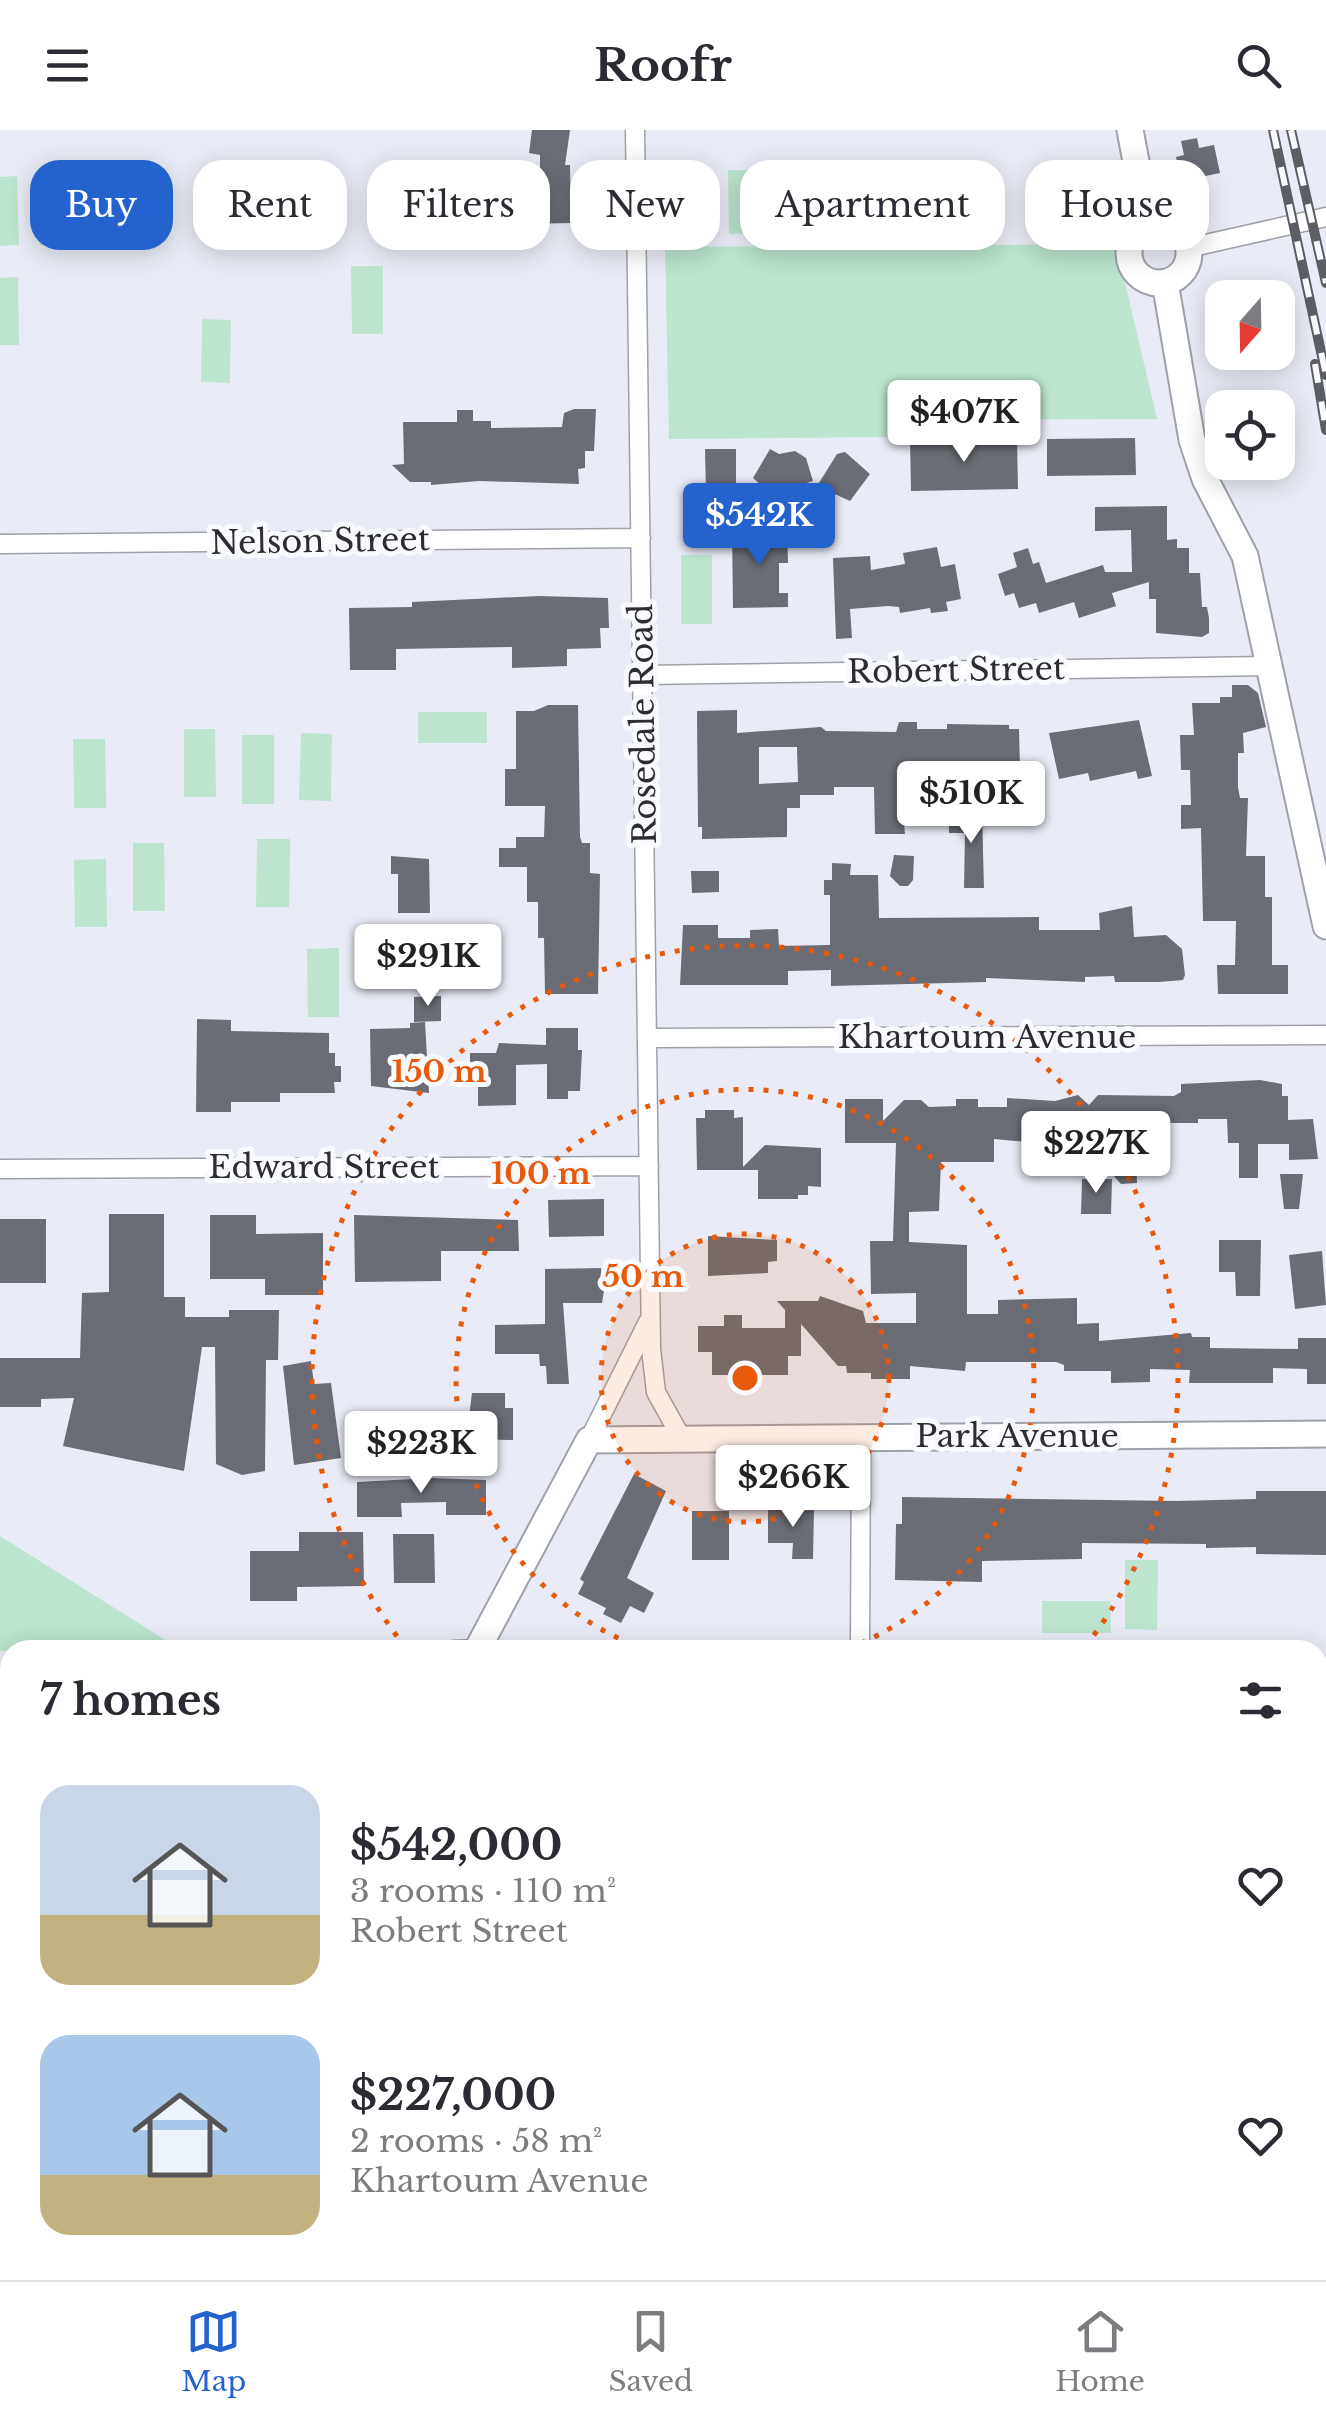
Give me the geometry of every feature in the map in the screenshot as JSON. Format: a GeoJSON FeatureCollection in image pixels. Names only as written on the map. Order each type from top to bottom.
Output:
{"type":"FeatureCollection","features":[{"type":"Feature","properties":{"kind":"street","name":"Rosedale Road"},"geometry":{"type":"LineString","coordinates":[[635,130],[650,1317],[656,1392],[682,1439]]}},
{"type":"Feature","properties":{"kind":"street"},"geometry":{"type":"LineString","coordinates":[[1130,130],[1136,160]]}},
{"type":"Feature","properties":{"kind":"street"},"geometry":{"type":"LineString","coordinates":[[1209,243],[1326,216]]}},
{"type":"Feature","properties":{"kind":"street"},"geometry":{"type":"LineString","coordinates":[[1132,250],[1130,262],[1142,277],[1165,282],[1185,268],[1188,250]]}},
{"type":"Feature","properties":{"kind":"street"},"geometry":{"type":"LineString","coordinates":[[1165,282],[1196,456],[1240,541],[1326,926]]}},
{"type":"Feature","properties":{"kind":"street","name":"Nelson Street"},"geometry":{"type":"LineString","coordinates":[[0,544],[641,538]]}},
{"type":"Feature","properties":{"kind":"street","name":"Robert Street"},"geometry":{"type":"LineString","coordinates":[[642,674],[1269,666]]}},
{"type":"Feature","properties":{"kind":"street","name":"Khartoum Avenue"},"geometry":{"type":"LineString","coordinates":[[648,1038],[1326,1035]]}},
{"type":"Feature","properties":{"kind":"street","name":"Edward Street"},"geometry":{"type":"LineString","coordinates":[[0,1169],[649,1166]]}},
{"type":"Feature","properties":{"kind":"street","name":"Rosedale Road"},"geometry":{"type":"LineString","coordinates":[[482,1640],[650,1317]]}},
{"type":"Feature","properties":{"kind":"street","name":"Park Avenue"},"geometry":{"type":"LineString","coordinates":[[589,1440],[1326,1434]]}},
{"type":"Feature","properties":{"kind":"street"},"geometry":{"type":"LineString","coordinates":[[860,1640],[861,1436]]}},
{"type":"Feature","properties":{"kind":"green space"},"geometry":{"type":"Polygon","coordinates":[[[728,170],[740,170],[740,234],[729,234],[728,170]]]}},
{"type":"Feature","properties":{"kind":"green space"},"geometry":{"type":"Polygon","coordinates":[[[17,176],[19,245],[0,246],[0,177],[17,176]]]}},
{"type":"Feature","properties":{"kind":"green space"},"geometry":{"type":"Polygon","coordinates":[[[1005,245],[1025,245],[1025,250],[1117,250],[1157,419],[891,420],[891,437],[669,439],[665,250],[740,247],[740,250],[1005,250],[1005,245]]]}},
{"type":"Feature","properties":{"kind":"green space"},"geometry":{"type":"Polygon","coordinates":[[[351,266],[383,266],[383,334],[352,334],[351,266]]]}},
{"type":"Feature","properties":{"kind":"green space"},"geometry":{"type":"Polygon","coordinates":[[[18,277],[19,345],[0,345],[0,278],[18,277]]]}},
{"type":"Feature","properties":{"kind":"green space"},"geometry":{"type":"Polygon","coordinates":[[[202,319],[231,320],[230,383],[201,382],[202,319]]]}},
{"type":"Feature","properties":{"kind":"green space"},"geometry":{"type":"Polygon","coordinates":[[[681,555],[712,555],[712,624],[681,624],[681,555]]]}},
{"type":"Feature","properties":{"kind":"green space"},"geometry":{"type":"Polygon","coordinates":[[[418,712],[487,712],[487,743],[418,743],[418,712]]]}},
{"type":"Feature","properties":{"kind":"green space"},"geometry":{"type":"Polygon","coordinates":[[[184,729],[215,729],[216,797],[184,797],[184,729]]]}},
{"type":"Feature","properties":{"kind":"green space"},"geometry":{"type":"Polygon","coordinates":[[[301,733],[332,734],[331,801],[299,800],[301,733]]]}},
{"type":"Feature","properties":{"kind":"green space"},"geometry":{"type":"Polygon","coordinates":[[[242,735],[274,735],[274,804],[242,804],[242,735]]]}},
{"type":"Feature","properties":{"kind":"green space"},"geometry":{"type":"Polygon","coordinates":[[[73,739],[105,739],[106,808],[74,808],[73,739]]]}},
{"type":"Feature","properties":{"kind":"green space"},"geometry":{"type":"Polygon","coordinates":[[[257,839],[290,839],[289,907],[256,907],[257,839]]]}},
{"type":"Feature","properties":{"kind":"green space"},"geometry":{"type":"Polygon","coordinates":[[[133,843],[164,843],[165,911],[133,911],[133,843]]]}},
{"type":"Feature","properties":{"kind":"green space"},"geometry":{"type":"Polygon","coordinates":[[[106,859],[107,927],[75,927],[74,860],[106,859]]]}},
{"type":"Feature","properties":{"kind":"green space"},"geometry":{"type":"Polygon","coordinates":[[[339,948],[339,1017],[308,1017],[307,949],[339,948]]]}},
{"type":"Feature","properties":{"kind":"green space"},"geometry":{"type":"Polygon","coordinates":[[[0,1536],[165,1640],[0,1640],[0,1536]]]}},
{"type":"Feature","properties":{"kind":"green space"},"geometry":{"type":"Polygon","coordinates":[[[1125,1560],[1158,1560],[1157,1630],[1125,1629],[1125,1560]]]}},
{"type":"Feature","properties":{"kind":"green space"},"geometry":{"type":"Polygon","coordinates":[[[1042,1601],[1110,1601],[1111,1633],[1042,1633],[1042,1601]]]}},
{"type":"Feature","properties":{"kind":"building"},"geometry":{"type":"Polygon","coordinates":[[[532,130],[570,130],[565,165],[570,165],[570,223],[550,223],[550,160],[540,160],[540,155],[529,153],[532,130]]]}},
{"type":"Feature","properties":{"kind":"building"},"geometry":{"type":"Polygon","coordinates":[[[1197,138],[1199,148],[1214,145],[1220,173],[1209,175],[1209,160],[1177,160],[1184,155],[1181,141],[1197,138]]]}},
{"type":"Feature","properties":{"kind":"building"},"geometry":{"type":"Polygon","coordinates":[[[596,409],[594,451],[585,451],[585,468],[578,469],[579,484],[479,481],[431,485],[410,482],[392,465],[404,464],[403,422],[457,422],[457,410],[473,410],[473,421],[491,421],[491,428],[562,427],[564,413],[596,409]]]}},
{"type":"Feature","properties":{"kind":"building"},"geometry":{"type":"Polygon","coordinates":[[[1135,438],[1136,475],[1047,476],[1047,439],[1135,438]]]}},
{"type":"Feature","properties":{"kind":"building"},"geometry":{"type":"Polygon","coordinates":[[[1017,440],[1018,489],[911,491],[910,441],[1017,440]]]}},
{"type":"Feature","properties":{"kind":"building"},"geometry":{"type":"Polygon","coordinates":[[[705,449],[736,449],[736,494],[706,494],[705,449]]]}},
{"type":"Feature","properties":{"kind":"building"},"geometry":{"type":"Polygon","coordinates":[[[770,449],[779,454],[795,451],[806,458],[813,481],[797,486],[789,499],[781,501],[753,478],[770,449]]]}},
{"type":"Feature","properties":{"kind":"building"},"geometry":{"type":"Polygon","coordinates":[[[845,452],[870,474],[850,501],[817,486],[837,454],[845,452]]]}},
{"type":"Feature","properties":{"kind":"building"},"geometry":{"type":"Polygon","coordinates":[[[1167,506],[1167,540],[1177,539],[1177,548],[1189,548],[1189,573],[1200,573],[1202,607],[1207,607],[1209,618],[1209,633],[1202,637],[1156,633],[1156,599],[1149,599],[1149,582],[1112,593],[1116,606],[1079,618],[1074,602],[1039,613],[1036,603],[1019,608],[1014,593],[1005,596],[998,574],[1017,567],[1013,553],[1028,548],[1033,564],[1039,562],[1046,583],[1103,565],[1105,572],[1132,572],[1131,530],[1095,531],[1095,507],[1167,506]]]}},
{"type":"Feature","properties":{"kind":"building"},"geometry":{"type":"Polygon","coordinates":[[[732,530],[787,530],[788,563],[779,563],[779,593],[788,593],[788,607],[733,608],[732,530]]]}},
{"type":"Feature","properties":{"kind":"building"},"geometry":{"type":"Polygon","coordinates":[[[937,547],[941,567],[955,564],[961,599],[946,602],[948,611],[931,613],[930,608],[900,613],[899,607],[888,606],[850,609],[852,638],[836,639],[833,558],[870,556],[871,570],[905,564],[903,553],[937,547]]]}},
{"type":"Feature","properties":{"kind":"building"},"geometry":{"type":"Polygon","coordinates":[[[539,596],[608,598],[609,628],[600,628],[601,648],[567,649],[567,666],[512,668],[512,647],[396,649],[396,670],[350,670],[349,608],[539,596]]]}},
{"type":"Feature","properties":{"kind":"building"},"geometry":{"type":"Polygon","coordinates":[[[1232,685],[1248,685],[1258,693],[1266,727],[1243,733],[1244,753],[1238,753],[1238,787],[1240,798],[1248,798],[1246,856],[1265,856],[1265,897],[1272,897],[1272,965],[1288,965],[1288,994],[1218,994],[1217,965],[1235,965],[1236,921],[1203,921],[1201,828],[1181,829],[1181,805],[1191,805],[1190,770],[1181,770],[1180,735],[1194,735],[1192,703],[1220,703],[1220,697],[1232,697],[1232,685]]]}},
{"type":"Feature","properties":{"kind":"building"},"geometry":{"type":"Polygon","coordinates":[[[548,705],[578,705],[580,837],[582,843],[590,843],[590,873],[600,874],[598,994],[545,994],[544,938],[538,938],[538,902],[527,902],[527,867],[499,867],[499,848],[516,848],[516,837],[544,837],[545,806],[505,806],[505,769],[516,769],[516,711],[534,711],[548,705]]]}},
{"type":"Feature","properties":{"kind":"building"},"geometry":{"type":"Polygon","coordinates":[[[737,710],[737,733],[821,727],[826,731],[896,732],[899,722],[917,722],[917,729],[947,729],[947,724],[1009,725],[1009,729],[1019,729],[1020,768],[1030,768],[1030,789],[984,789],[984,772],[899,773],[905,834],[875,834],[874,787],[834,787],[834,795],[800,795],[800,808],[787,808],[787,837],[702,839],[702,827],[698,827],[697,711],[737,710]],[[759,747],[759,784],[798,782],[797,747],[759,747]]]}},
{"type":"Feature","properties":{"kind":"building"},"geometry":{"type":"Polygon","coordinates":[[[1139,720],[1152,776],[1138,779],[1136,771],[1090,781],[1088,773],[1059,779],[1049,733],[1139,720]]]}},
{"type":"Feature","properties":{"kind":"building"},"geometry":{"type":"Polygon","coordinates":[[[949,813],[982,813],[984,888],[964,888],[965,833],[949,833],[949,813]]]}},
{"type":"Feature","properties":{"kind":"building"},"geometry":{"type":"Polygon","coordinates":[[[894,855],[914,856],[913,880],[908,886],[900,886],[890,876],[894,855]]]}},
{"type":"Feature","properties":{"kind":"building"},"geometry":{"type":"Polygon","coordinates":[[[391,856],[429,859],[430,913],[398,913],[398,874],[391,874],[391,856]]]}},
{"type":"Feature","properties":{"kind":"building"},"geometry":{"type":"Polygon","coordinates":[[[832,863],[851,864],[850,875],[878,875],[879,918],[1039,917],[1039,930],[1100,930],[1099,913],[1132,906],[1134,937],[1166,935],[1182,949],[1185,975],[1183,980],[1159,982],[1115,982],[1114,976],[1085,977],[1085,982],[986,978],[986,982],[831,986],[831,970],[788,971],[788,985],[680,985],[683,925],[718,925],[718,938],[750,938],[750,930],[778,929],[779,946],[830,945],[830,895],[824,895],[824,880],[832,880],[832,863]]]}},
{"type":"Feature","properties":{"kind":"building"},"geometry":{"type":"Polygon","coordinates":[[[691,871],[719,871],[719,892],[692,893],[691,871]]]}},
{"type":"Feature","properties":{"kind":"building"},"geometry":{"type":"Polygon","coordinates":[[[441,996],[441,1021],[414,1022],[414,997],[441,996]]]}},
{"type":"Feature","properties":{"kind":"building"},"geometry":{"type":"Polygon","coordinates":[[[197,1019],[231,1020],[231,1031],[329,1033],[329,1053],[335,1053],[335,1066],[341,1066],[341,1082],[334,1082],[335,1093],[280,1093],[280,1102],[231,1102],[231,1112],[196,1112],[197,1019]]]}},
{"type":"Feature","properties":{"kind":"building"},"geometry":{"type":"Polygon","coordinates":[[[425,1022],[429,1093],[371,1086],[370,1029],[410,1028],[410,1023],[425,1022]]]}},
{"type":"Feature","properties":{"kind":"building"},"geometry":{"type":"Polygon","coordinates":[[[546,1028],[578,1028],[578,1050],[582,1050],[580,1091],[568,1091],[568,1099],[547,1099],[547,1064],[516,1065],[516,1105],[478,1106],[478,1070],[470,1070],[470,1053],[496,1053],[499,1043],[546,1045],[546,1028]]]}},
{"type":"Feature","properties":{"kind":"building"},"geometry":{"type":"Polygon","coordinates":[[[1260,1080],[1282,1084],[1282,1096],[1288,1096],[1288,1120],[1313,1119],[1318,1159],[1289,1160],[1289,1144],[1258,1144],[1258,1178],[1239,1178],[1239,1143],[1228,1143],[1227,1119],[1198,1119],[1198,1123],[1168,1123],[1168,1152],[1136,1152],[1137,1183],[1121,1184],[1094,1154],[1094,1139],[1050,1140],[1050,1144],[994,1139],[994,1162],[941,1162],[939,1211],[909,1212],[909,1242],[967,1245],[967,1314],[998,1314],[998,1300],[1077,1298],[1077,1324],[1099,1323],[1099,1341],[1191,1333],[1192,1337],[1210,1337],[1210,1348],[1298,1349],[1298,1338],[1326,1338],[1326,1384],[1307,1384],[1307,1369],[1273,1368],[1273,1383],[1189,1383],[1190,1370],[1150,1369],[1150,1382],[1111,1383],[1111,1371],[1064,1371],[1064,1365],[1056,1362],[966,1362],[965,1371],[910,1366],[910,1379],[871,1379],[871,1373],[847,1373],[846,1366],[838,1366],[801,1324],[801,1356],[788,1356],[788,1375],[712,1375],[712,1352],[698,1352],[698,1326],[724,1326],[724,1315],[742,1315],[742,1328],[785,1328],[785,1310],[777,1301],[818,1301],[820,1296],[863,1311],[866,1323],[916,1323],[916,1293],[871,1294],[870,1241],[893,1241],[896,1143],[845,1143],[845,1099],[883,1099],[883,1121],[904,1100],[921,1100],[929,1107],[956,1106],[956,1099],[978,1099],[978,1107],[1007,1107],[1007,1098],[1055,1101],[1078,1095],[1089,1105],[1098,1095],[1174,1096],[1181,1092],[1181,1084],[1260,1080]]]}},
{"type":"Feature","properties":{"kind":"building"},"geometry":{"type":"Polygon","coordinates":[[[705,1110],[734,1110],[734,1118],[743,1117],[743,1167],[765,1145],[821,1148],[821,1187],[808,1186],[808,1195],[798,1195],[798,1199],[758,1199],[758,1170],[697,1170],[696,1118],[705,1118],[705,1110]]]}},
{"type":"Feature","properties":{"kind":"building"},"geometry":{"type":"Polygon","coordinates":[[[1280,1174],[1303,1174],[1299,1209],[1284,1209],[1280,1174]]]}},
{"type":"Feature","properties":{"kind":"building"},"geometry":{"type":"Polygon","coordinates":[[[1082,1179],[1112,1179],[1111,1214],[1081,1214],[1082,1179]]]}},
{"type":"Feature","properties":{"kind":"building"},"geometry":{"type":"Polygon","coordinates":[[[604,1199],[604,1236],[549,1237],[548,1200],[604,1199]]]}},
{"type":"Feature","properties":{"kind":"building"},"geometry":{"type":"Polygon","coordinates":[[[109,1214],[164,1214],[164,1297],[185,1297],[185,1317],[229,1317],[229,1310],[279,1310],[278,1360],[266,1360],[265,1471],[242,1475],[216,1464],[215,1347],[202,1347],[184,1471],[63,1446],[74,1398],[41,1399],[41,1407],[0,1407],[0,1358],[80,1358],[82,1293],[109,1292],[109,1214]]]}},
{"type":"Feature","properties":{"kind":"building"},"geometry":{"type":"Polygon","coordinates":[[[210,1215],[256,1215],[256,1234],[323,1233],[323,1295],[265,1295],[265,1279],[210,1279],[210,1215]]]}},
{"type":"Feature","properties":{"kind":"building"},"geometry":{"type":"Polygon","coordinates":[[[354,1215],[518,1220],[519,1251],[441,1251],[441,1281],[355,1282],[354,1215]]]}},
{"type":"Feature","properties":{"kind":"building"},"geometry":{"type":"Polygon","coordinates":[[[0,1219],[46,1219],[46,1283],[0,1283],[0,1219]]]}},
{"type":"Feature","properties":{"kind":"building"},"geometry":{"type":"Polygon","coordinates":[[[708,1236],[777,1240],[777,1261],[768,1262],[768,1273],[708,1276],[708,1236]]]}},
{"type":"Feature","properties":{"kind":"building"},"geometry":{"type":"Polygon","coordinates":[[[1219,1240],[1261,1240],[1260,1296],[1236,1296],[1235,1272],[1219,1272],[1219,1240]]]}},
{"type":"Feature","properties":{"kind":"building"},"geometry":{"type":"Polygon","coordinates":[[[1322,1251],[1326,1305],[1295,1309],[1289,1255],[1322,1251]]]}},
{"type":"Feature","properties":{"kind":"building"},"geometry":{"type":"Polygon","coordinates":[[[601,1268],[602,1277],[606,1278],[602,1303],[563,1303],[569,1384],[547,1384],[546,1366],[540,1366],[539,1354],[495,1354],[495,1325],[545,1324],[545,1269],[601,1268]]]}},
{"type":"Feature","properties":{"kind":"building"},"geometry":{"type":"Polygon","coordinates":[[[311,1361],[314,1384],[331,1383],[341,1458],[294,1465],[283,1366],[311,1361]]]}},
{"type":"Feature","properties":{"kind":"building"},"geometry":{"type":"Polygon","coordinates":[[[472,1393],[505,1393],[505,1408],[513,1408],[513,1440],[466,1439],[472,1393]]]}},
{"type":"Feature","properties":{"kind":"building"},"geometry":{"type":"Polygon","coordinates":[[[634,1474],[666,1491],[627,1578],[654,1593],[644,1613],[630,1606],[621,1623],[603,1614],[606,1608],[578,1594],[584,1582],[580,1579],[634,1474]]]}},
{"type":"Feature","properties":{"kind":"building"},"geometry":{"type":"Polygon","coordinates":[[[486,1480],[486,1515],[446,1515],[446,1502],[401,1503],[402,1517],[357,1517],[357,1482],[486,1480]]]}},
{"type":"Feature","properties":{"kind":"building"},"geometry":{"type":"Polygon","coordinates":[[[1256,1491],[1326,1491],[1326,1555],[1256,1554],[1256,1547],[1206,1548],[1206,1544],[1082,1543],[1082,1559],[982,1561],[982,1582],[895,1580],[896,1524],[902,1524],[902,1497],[1177,1501],[1256,1499],[1256,1491]]]}},
{"type":"Feature","properties":{"kind":"building"},"geometry":{"type":"Polygon","coordinates":[[[768,1508],[814,1509],[813,1559],[792,1559],[793,1543],[768,1543],[768,1508]]]}},
{"type":"Feature","properties":{"kind":"building"},"geometry":{"type":"Polygon","coordinates":[[[692,1511],[729,1511],[729,1560],[692,1560],[692,1511]]]}},
{"type":"Feature","properties":{"kind":"building"},"geometry":{"type":"Polygon","coordinates":[[[299,1532],[363,1532],[364,1586],[297,1587],[297,1601],[250,1601],[250,1551],[299,1551],[299,1532]]]}},
{"type":"Feature","properties":{"kind":"building"},"geometry":{"type":"Polygon","coordinates":[[[393,1534],[434,1534],[435,1583],[394,1583],[393,1534]]]}},
{"type":"Feature","properties":{"kind":"railway"},"geometry":{"type":"LineString","coordinates":[[1273,130],[1326,375]]}},
{"type":"Feature","properties":{"kind":"railway"},"geometry":{"type":"LineString","coordinates":[[1291,130],[1326,283]]}},
{"type":"Feature","properties":{"kind":"railway"},"geometry":{"type":"LineString","coordinates":[[1315,364],[1326,430]]}}]}
